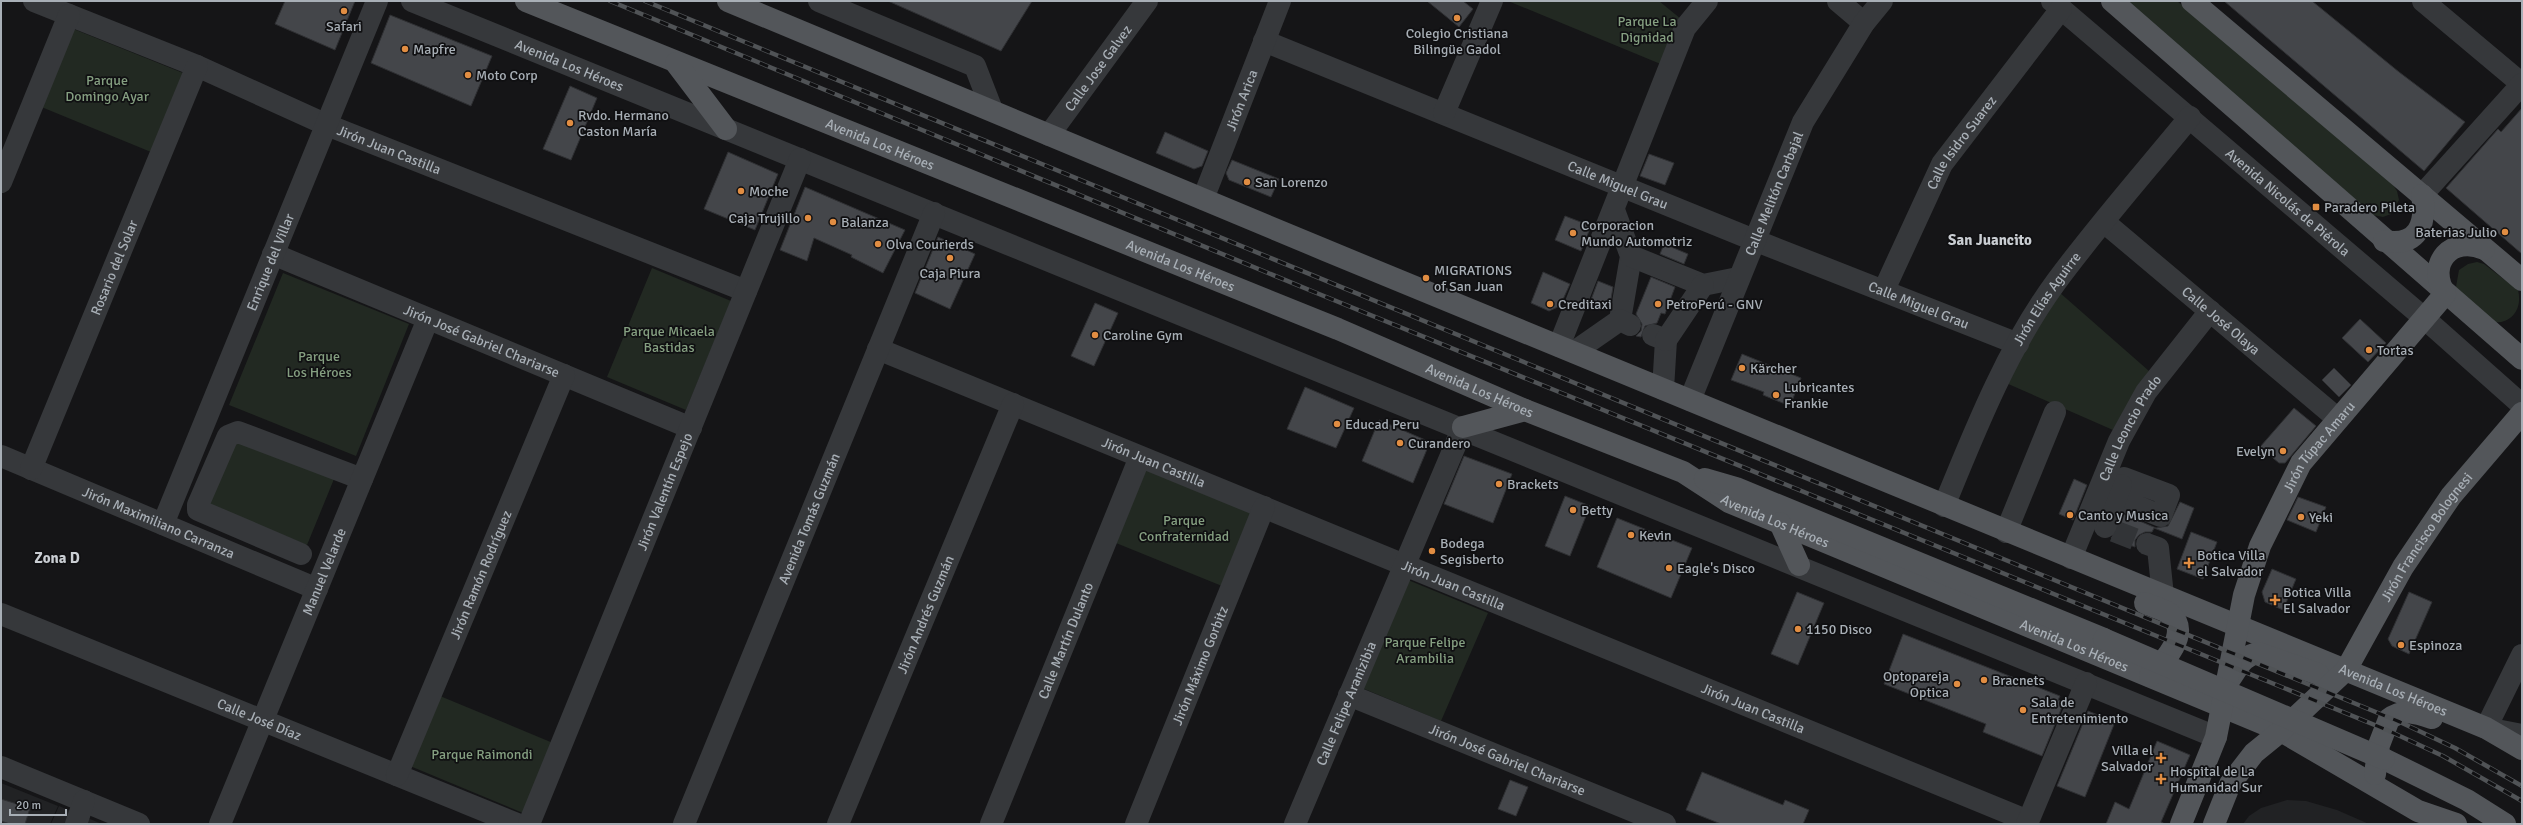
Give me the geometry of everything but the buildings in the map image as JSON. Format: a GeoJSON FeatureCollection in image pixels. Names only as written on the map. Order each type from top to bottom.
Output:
{"type":"FeatureCollection","features":[{"type":"Feature","properties":{"kind":"main road","name":"Avenida Los Héroes"},"geometry":{"type":"LineString","coordinates":[[526,1],[1338,329],[1525,410],[1683,472],[1729,502],[2281,731],[2418,811],[2456,824]]}},
{"type":"Feature","properties":{"kind":"main road","name":"Avenida Los Héroes"},"geometry":{"type":"LineString","coordinates":[[728,1],[2006,532],[2481,726],[2522,749]]}},
{"type":"Feature","properties":{"kind":"main road"},"geometry":{"type":"LineString","coordinates":[[2112,1],[2384,241],[2520,357]]}},
{"type":"Feature","properties":{"kind":"main road"},"geometry":{"type":"LineString","coordinates":[[2192,1],[2522,280]]}},
{"type":"Feature","properties":{"kind":"main road"},"geometry":{"type":"LineString","coordinates":[[675,62],[726,129]]}},
{"type":"Feature","properties":{"kind":"main road"},"geometry":{"type":"LineString","coordinates":[[2384,241],[2403,241],[2418,232],[2425,214],[2422,195]]}},
{"type":"Feature","properties":{"kind":"main road"},"geometry":{"type":"LineString","coordinates":[[2445,294],[2441,287],[2438,270],[2445,255],[2459,245],[2468,244],[2484,249]]}},
{"type":"Feature","properties":{"kind":"main road","name":"Jirón Túpac Amaru"},"geometry":{"type":"LineString","coordinates":[[2181,824],[2216,737],[2244,595],[2264,539],[2301,463],[2445,294]]}},
{"type":"Feature","properties":{"kind":"main road"},"geometry":{"type":"LineString","coordinates":[[1462,427],[1525,410]]}},
{"type":"Feature","properties":{"kind":"main road","name":"Jirón Francisco Bolognesi"},"geometry":{"type":"LineString","coordinates":[[2214,824],[2232,781],[2254,753],[2281,731],[2341,668],[2403,567],[2446,502],[2522,413]]}},
{"type":"Feature","properties":{"kind":"main road"},"geometry":{"type":"LineString","coordinates":[[1683,472],[1736,488],[2104,639],[2384,759],[2467,800],[2505,824]]}},
{"type":"Feature","properties":{"kind":"main road"},"geometry":{"type":"LineString","coordinates":[[1780,523],[1799,565]]}},
{"type":"Feature","properties":{"kind":"main road"},"geometry":{"type":"LineString","coordinates":[[2074,559],[2092,582],[2169,613],[2176,620],[2178,632],[2173,646],[2167,657],[2150,676]]}},
{"type":"Feature","properties":{"kind":"main road"},"geometry":{"type":"LineString","coordinates":[[2227,683],[2249,654],[2259,653],[2320,675],[2325,675],[2341,668]]}},
{"type":"Feature","properties":{"kind":"main road"},"geometry":{"type":"LineString","coordinates":[[2373,786],[2379,745],[2389,719],[2394,715],[2402,712],[2419,714],[2458,728],[2481,726]]}},
{"type":"Feature","properties":{"kind":"street","name":"Jirón Juan Castilla"},"geometry":{"type":"LineString","coordinates":[[34,1],[197,66],[327,124],[746,291]]}},
{"type":"Feature","properties":{"kind":"street","name":"Enrique del Villar"},"geometry":{"type":"LineString","coordinates":[[163,524],[377,1]]}},
{"type":"Feature","properties":{"kind":"street","name":"Avenida Los Héroes"},"geometry":{"type":"LineString","coordinates":[[412,1],[1462,427],[2216,737]]}},
{"type":"Feature","properties":{"kind":"street"},"geometry":{"type":"LineString","coordinates":[[819,1],[975,66],[992,110]]}},
{"type":"Feature","properties":{"kind":"street","name":"Calle Jose Galvez"},"geometry":{"type":"LineString","coordinates":[[1049,135],[1147,1]]}},
{"type":"Feature","properties":{"kind":"street","name":"Jirón Arica"},"geometry":{"type":"LineString","coordinates":[[1203,199],[1280,1]]}},
{"type":"Feature","properties":{"kind":"street"},"geometry":{"type":"LineString","coordinates":[[1444,113],[1492,1]]}},
{"type":"Feature","properties":{"kind":"street"},"geometry":{"type":"LineString","coordinates":[[1566,349],[1614,210],[1685,28],[1707,1]]}},
{"type":"Feature","properties":{"kind":"street"},"geometry":{"type":"LineString","coordinates":[[1838,1],[1864,23]]}},
{"type":"Feature","properties":{"kind":"street","name":"Calle Melitón Carbajal"},"geometry":{"type":"LineString","coordinates":[[1690,400],[1738,278],[1803,122],[1864,23],[1882,1]]}},
{"type":"Feature","properties":{"kind":"street"},"geometry":{"type":"LineString","coordinates":[[2422,195],[2522,84],[2423,1]]}},
{"type":"Feature","properties":{"kind":"street","name":"Avenida Nicolás de Piérola"},"geometry":{"type":"LineString","coordinates":[[2057,5],[2424,318],[2522,405]]}},
{"type":"Feature","properties":{"kind":"street","name":"Calle Isidro Suarez"},"geometry":{"type":"LineString","coordinates":[[1884,290],[1942,164],[2057,5]]}},
{"type":"Feature","properties":{"kind":"street"},"geometry":{"type":"LineString","coordinates":[[1,182],[69,15]]}},
{"type":"Feature","properties":{"kind":"street","name":"Calle Miguel Grau"},"geometry":{"type":"LineString","coordinates":[[1264,40],[1754,240],[2018,344]]}},
{"type":"Feature","properties":{"kind":"street","name":"Rosario del Solar"},"geometry":{"type":"LineString","coordinates":[[31,469],[197,66]]}},
{"type":"Feature","properties":{"kind":"street","name":"Jirón Elías Aguirre"},"geometry":{"type":"LineString","coordinates":[[1944,506],[1973,433],[2018,344],[2055,282],[2190,117]]}},
{"type":"Feature","properties":{"kind":"street","name":"Jirón Valentín Espejo"},"geometry":{"type":"LineString","coordinates":[[529,824],[800,159]]}},
{"type":"Feature","properties":{"kind":"street"},"geometry":{"type":"LineString","coordinates":[[1566,349],[1625,323],[1631,256],[1614,210]]}},
{"type":"Feature","properties":{"kind":"street","name":"Avenida Tomás Guzmán"},"geometry":{"type":"LineString","coordinates":[[684,824],[934,214]]}},
{"type":"Feature","properties":{"kind":"street","name":"Calle José Olaya"},"geometry":{"type":"LineString","coordinates":[[2104,222],[2338,419]]}},
{"type":"Feature","properties":{"kind":"street","name":"Jirón José Gabriel Chariarse"},"geometry":{"type":"LineString","coordinates":[[273,254],[691,428]]}},
{"type":"Feature","properties":{"kind":"street"},"geometry":{"type":"LineString","coordinates":[[1631,256],[1703,285],[1738,278]]}},
{"type":"Feature","properties":{"kind":"street"},"geometry":{"type":"LineString","coordinates":[[1664,389],[1659,337],[1703,285]]}},
{"type":"Feature","properties":{"kind":"street","name":"Calle Leoncio Prado"},"geometry":{"type":"LineString","coordinates":[[2074,559],[2112,457],[2146,392],[2210,311]]}},
{"type":"Feature","properties":{"kind":"street","name":"Manuel Velarde"},"geometry":{"type":"LineString","coordinates":[[220,824],[428,319]]}},
{"type":"Feature","properties":{"kind":"street","name":"Jirón Juan Castilla"},"geometry":{"type":"LineString","coordinates":[[878,349],[2028,822]]}},
{"type":"Feature","properties":{"kind":"street","name":"Jirón Ramón Rodríguez"},"geometry":{"type":"LineString","coordinates":[[397,775],[564,375]]}},
{"type":"Feature","properties":{"kind":"street","name":"Jirón Andrés Guzmán"},"geometry":{"type":"LineString","coordinates":[[838,824],[1013,404]]}},
{"type":"Feature","properties":{"kind":"street"},"geometry":{"type":"LineString","coordinates":[[2006,532],[2055,412]]}},
{"type":"Feature","properties":{"kind":"street","name":"Calle Felipe Aranizibia"},"geometry":{"type":"LineString","coordinates":[[1301,822],[1349,696],[1403,564],[1462,427]]}},
{"type":"Feature","properties":{"kind":"street"},"geometry":{"type":"LineString","coordinates":[[301,554],[198,510],[198,505],[228,436],[238,432],[362,479]]}},
{"type":"Feature","properties":{"kind":"street","name":"Jirón Maximiliano Carranza"},"geometry":{"type":"LineString","coordinates":[[1,456],[317,588]]}},
{"type":"Feature","properties":{"kind":"street","name":"Calle Martín Dulanto"},"geometry":{"type":"LineString","coordinates":[[991,824],[1140,456]]}},
{"type":"Feature","properties":{"kind":"street"},"geometry":{"type":"LineString","coordinates":[[2112,457],[2124,478],[2169,495],[2160,516],[2116,498]]}},
{"type":"Feature","properties":{"kind":"street"},"geometry":{"type":"LineString","coordinates":[[2074,559],[2109,529],[2116,498],[2124,478]]}},
{"type":"Feature","properties":{"kind":"street","name":"Jirón Máximo Gorbitz"},"geometry":{"type":"LineString","coordinates":[[1136,824],[1264,507]]}},
{"type":"Feature","properties":{"kind":"street"},"geometry":{"type":"LineString","coordinates":[[2147,544],[2158,548],[2163,596]]}},
{"type":"Feature","properties":{"kind":"street","name":"Calle José Díaz"},"geometry":{"type":"LineString","coordinates":[[1,614],[517,824]]}},
{"type":"Feature","properties":{"kind":"street"},"geometry":{"type":"LineString","coordinates":[[2481,726],[2522,655]]}},
{"type":"Feature","properties":{"kind":"street"},"geometry":{"type":"LineString","coordinates":[[2028,822],[2086,683]]}},
{"type":"Feature","properties":{"kind":"street","name":"Jirón José Gabriel Chariarse"},"geometry":{"type":"LineString","coordinates":[[1349,696],[1665,824]]}},
{"type":"Feature","properties":{"kind":"street","name":"Avenida Los Héroes"},"geometry":{"type":"LineString","coordinates":[[2481,726],[2522,735]]}},
{"type":"Feature","properties":{"kind":"street"},"geometry":{"type":"LineString","coordinates":[[1,767],[139,824]]}},
{"type":"Feature","properties":{"kind":"street"},"geometry":{"type":"LineString","coordinates":[[76,824],[84,801]]}},
{"type":"Feature","properties":{"kind":"street","name":"Avenida Los Héroes"},"geometry":{"type":"LineString","coordinates":[[2418,811],[2436,824]]}},
{"type":"Feature","properties":{"kind":"shaded area"},"geometry":{"type":"Polygon","coordinates":[[[1,783],[58,806],[50,824],[1,824],[1,783]]]}},
{"type":"Feature","properties":{"kind":"shaded area"},"geometry":{"type":"Polygon","coordinates":[[[2287,800],[2306,801],[2337,810],[2369,824],[2243,824],[2249,816],[2261,808],[2287,800]]]}},
{"type":"Feature","properties":{"kind":"shaded area"},"geometry":{"type":"Polygon","coordinates":[[[59,806],[102,824],[51,824],[59,806]]]}},
{"type":"Feature","properties":{"kind":"green space","name":"Parque La Dignidad"},"geometry":{"type":"Polygon","coordinates":[[[1508,1],[1659,1],[1681,19],[1663,65],[1508,1]]]}},
{"type":"Feature","properties":{"kind":"green space"},"geometry":{"type":"Polygon","coordinates":[[[2123,1],[2177,1],[2391,182],[2397,191],[2399,200],[2391,214],[2383,217],[2373,215],[2123,1]]]}},
{"type":"Feature","properties":{"kind":"green space","name":"Parque Domingo Ayar"},"geometry":{"type":"Polygon","coordinates":[[[71,28],[183,73],[151,152],[39,106],[71,28]]]}},
{"type":"Feature","properties":{"kind":"green space"},"geometry":{"type":"Polygon","coordinates":[[[2477,262],[2484,264],[2518,290],[2519,303],[2517,309],[2510,318],[2505,321],[2492,322],[2456,287],[2459,270],[2468,264],[2477,262]]]}},
{"type":"Feature","properties":{"kind":"green space","name":"Parque Micaela Bastidas"},"geometry":{"type":"Polygon","coordinates":[[[652,268],[731,301],[686,410],[607,377],[652,268]]]}},
{"type":"Feature","properties":{"kind":"green space","name":"Parque Los Héroes"},"geometry":{"type":"Polygon","coordinates":[[[283,273],[409,324],[356,456],[229,405],[283,273]]]}},
{"type":"Feature","properties":{"kind":"green space"},"geometry":{"type":"Polygon","coordinates":[[[2059,292],[2149,371],[2113,430],[2006,383],[2059,292]]]}},
{"type":"Feature","properties":{"kind":"green space"},"geometry":{"type":"Polygon","coordinates":[[[234,437],[334,479],[307,545],[206,504],[234,437]]]}},
{"type":"Feature","properties":{"kind":"green space","name":"Parque Confraternidad"},"geometry":{"type":"Polygon","coordinates":[[[1146,470],[1252,513],[1222,586],[1116,543],[1146,470]]]}},
{"type":"Feature","properties":{"kind":"green space","name":"Parque Felipe Arambilia"},"geometry":{"type":"Polygon","coordinates":[[[1408,580],[1488,613],[1441,721],[1362,688],[1408,580]]]}},
{"type":"Feature","properties":{"kind":"green space","name":"Parque Raimondi"},"geometry":{"type":"Polygon","coordinates":[[[440,696],[553,743],[523,813],[410,766],[440,696]]]}},
{"type":"Feature","properties":{"kind":"tunnel"},"geometry":{"type":"LineString","coordinates":[[2114,531],[2147,544]]}},
{"type":"Feature","properties":{"kind":"railway"},"geometry":{"type":"LineString","coordinates":[[610,1],[1319,294],[2387,730],[2443,756],[2522,801]]}},
{"type":"Feature","properties":{"kind":"railway"},"geometry":{"type":"LineString","coordinates":[[645,1],[2400,722],[2455,748],[2522,786]]}},
{"type":"Feature","properties":{"kind":"place","name":"Safari"},"geometry":{"type":"Point","coordinates":[344,11]}},
{"type":"Feature","properties":{"kind":"place","name":"Colegio Cristiana Bilingüe Gadol"},"geometry":{"type":"Point","coordinates":[1457,18]}},
{"type":"Feature","properties":{"kind":"place","name":"Mapfre"},"geometry":{"type":"Point","coordinates":[405,49]}},
{"type":"Feature","properties":{"kind":"place","name":"Moto Corp"},"geometry":{"type":"Point","coordinates":[468,75]}},
{"type":"Feature","properties":{"kind":"place","name":"Rvdo. Hermano Caston María"},"geometry":{"type":"Point","coordinates":[570,123]}},
{"type":"Feature","properties":{"kind":"place","name":"San Lorenzo"},"geometry":{"type":"Point","coordinates":[1247,182]}},
{"type":"Feature","properties":{"kind":"place","name":"Moche"},"geometry":{"type":"Point","coordinates":[741,191]}},
{"type":"Feature","properties":{"kind":"place","name":"Paradero Pileta"},"geometry":{"type":"Point","coordinates":[2316,207]}},
{"type":"Feature","properties":{"kind":"place","name":"Caja Trujillo"},"geometry":{"type":"Point","coordinates":[808,218]}},
{"type":"Feature","properties":{"kind":"place","name":"Balanza"},"geometry":{"type":"Point","coordinates":[833,222]}},
{"type":"Feature","properties":{"kind":"place","name":"Baterias Julio"},"geometry":{"type":"Point","coordinates":[2505,232]}},
{"type":"Feature","properties":{"kind":"place","name":"Corporacion Mundo Automotriz"},"geometry":{"type":"Point","coordinates":[1573,233]}},
{"type":"Feature","properties":{"kind":"place","name":"Olva Courierds"},"geometry":{"type":"Point","coordinates":[878,244]}},
{"type":"Feature","properties":{"kind":"place","name":"Caja Piura"},"geometry":{"type":"Point","coordinates":[950,258]}},
{"type":"Feature","properties":{"kind":"place","name":"MIGRATIONS of San Juan"},"geometry":{"type":"Point","coordinates":[1426,278]}},
{"type":"Feature","properties":{"kind":"place","name":"Creditaxi"},"geometry":{"type":"Point","coordinates":[1550,304]}},
{"type":"Feature","properties":{"kind":"place","name":"PetroPerú - GNV"},"geometry":{"type":"Point","coordinates":[1658,304]}},
{"type":"Feature","properties":{"kind":"place","name":"Caroline Gym"},"geometry":{"type":"Point","coordinates":[1095,335]}},
{"type":"Feature","properties":{"kind":"place","name":"Tortas"},"geometry":{"type":"Point","coordinates":[2369,350]}},
{"type":"Feature","properties":{"kind":"place","name":"Kärcher"},"geometry":{"type":"Point","coordinates":[1742,368]}},
{"type":"Feature","properties":{"kind":"place","name":"Lubricantes Frankie"},"geometry":{"type":"Point","coordinates":[1776,395]}},
{"type":"Feature","properties":{"kind":"place","name":"Educad Peru"},"geometry":{"type":"Point","coordinates":[1337,424]}},
{"type":"Feature","properties":{"kind":"place","name":"Curandero"},"geometry":{"type":"Point","coordinates":[1400,443]}},
{"type":"Feature","properties":{"kind":"place","name":"Evelyn"},"geometry":{"type":"Point","coordinates":[2283,451]}},
{"type":"Feature","properties":{"kind":"place","name":"Brackets"},"geometry":{"type":"Point","coordinates":[1499,484]}},
{"type":"Feature","properties":{"kind":"place","name":"Betty"},"geometry":{"type":"Point","coordinates":[1573,510]}},
{"type":"Feature","properties":{"kind":"place","name":"Canto y Musica"},"geometry":{"type":"Point","coordinates":[2070,515]}},
{"type":"Feature","properties":{"kind":"place","name":"Yeki"},"geometry":{"type":"Point","coordinates":[2301,517]}},
{"type":"Feature","properties":{"kind":"place","name":"Kevin"},"geometry":{"type":"Point","coordinates":[1631,535]}},
{"type":"Feature","properties":{"kind":"place","name":"Bodega Segisberto"},"geometry":{"type":"Point","coordinates":[1432,551]}},
{"type":"Feature","properties":{"kind":"place","name":"Botica Villa el Salvador"},"geometry":{"type":"Point","coordinates":[2189,563]}},
{"type":"Feature","properties":{"kind":"place","name":"Eagle's Disco"},"geometry":{"type":"Point","coordinates":[1669,568]}},
{"type":"Feature","properties":{"kind":"place","name":"Botica Villa El Salvador"},"geometry":{"type":"Point","coordinates":[2275,600]}},
{"type":"Feature","properties":{"kind":"place","name":"1150 Disco"},"geometry":{"type":"Point","coordinates":[1798,629]}},
{"type":"Feature","properties":{"kind":"place","name":"Espinoza"},"geometry":{"type":"Point","coordinates":[2401,645]}},
{"type":"Feature","properties":{"kind":"place","name":"Bracnets"},"geometry":{"type":"Point","coordinates":[1984,680]}},
{"type":"Feature","properties":{"kind":"place","name":"Optopareja Optica"},"geometry":{"type":"Point","coordinates":[1957,684]}},
{"type":"Feature","properties":{"kind":"place","name":"Sala de Entretenimiento"},"geometry":{"type":"Point","coordinates":[2023,710]}},
{"type":"Feature","properties":{"kind":"place","name":"Villa el Salvador"},"geometry":{"type":"Point","coordinates":[2161,758]}},
{"type":"Feature","properties":{"kind":"place","name":"Hospital de La Humanidad Sur"},"geometry":{"type":"Point","coordinates":[2161,779]}},
{"type":"Feature","properties":{"kind":"district","name":"San Juancito"},"geometry":{"type":"Point","coordinates":[1990,240]}},
{"type":"Feature","properties":{"kind":"district","name":"Zona D"},"geometry":{"type":"Point","coordinates":[57,558]}}]}
